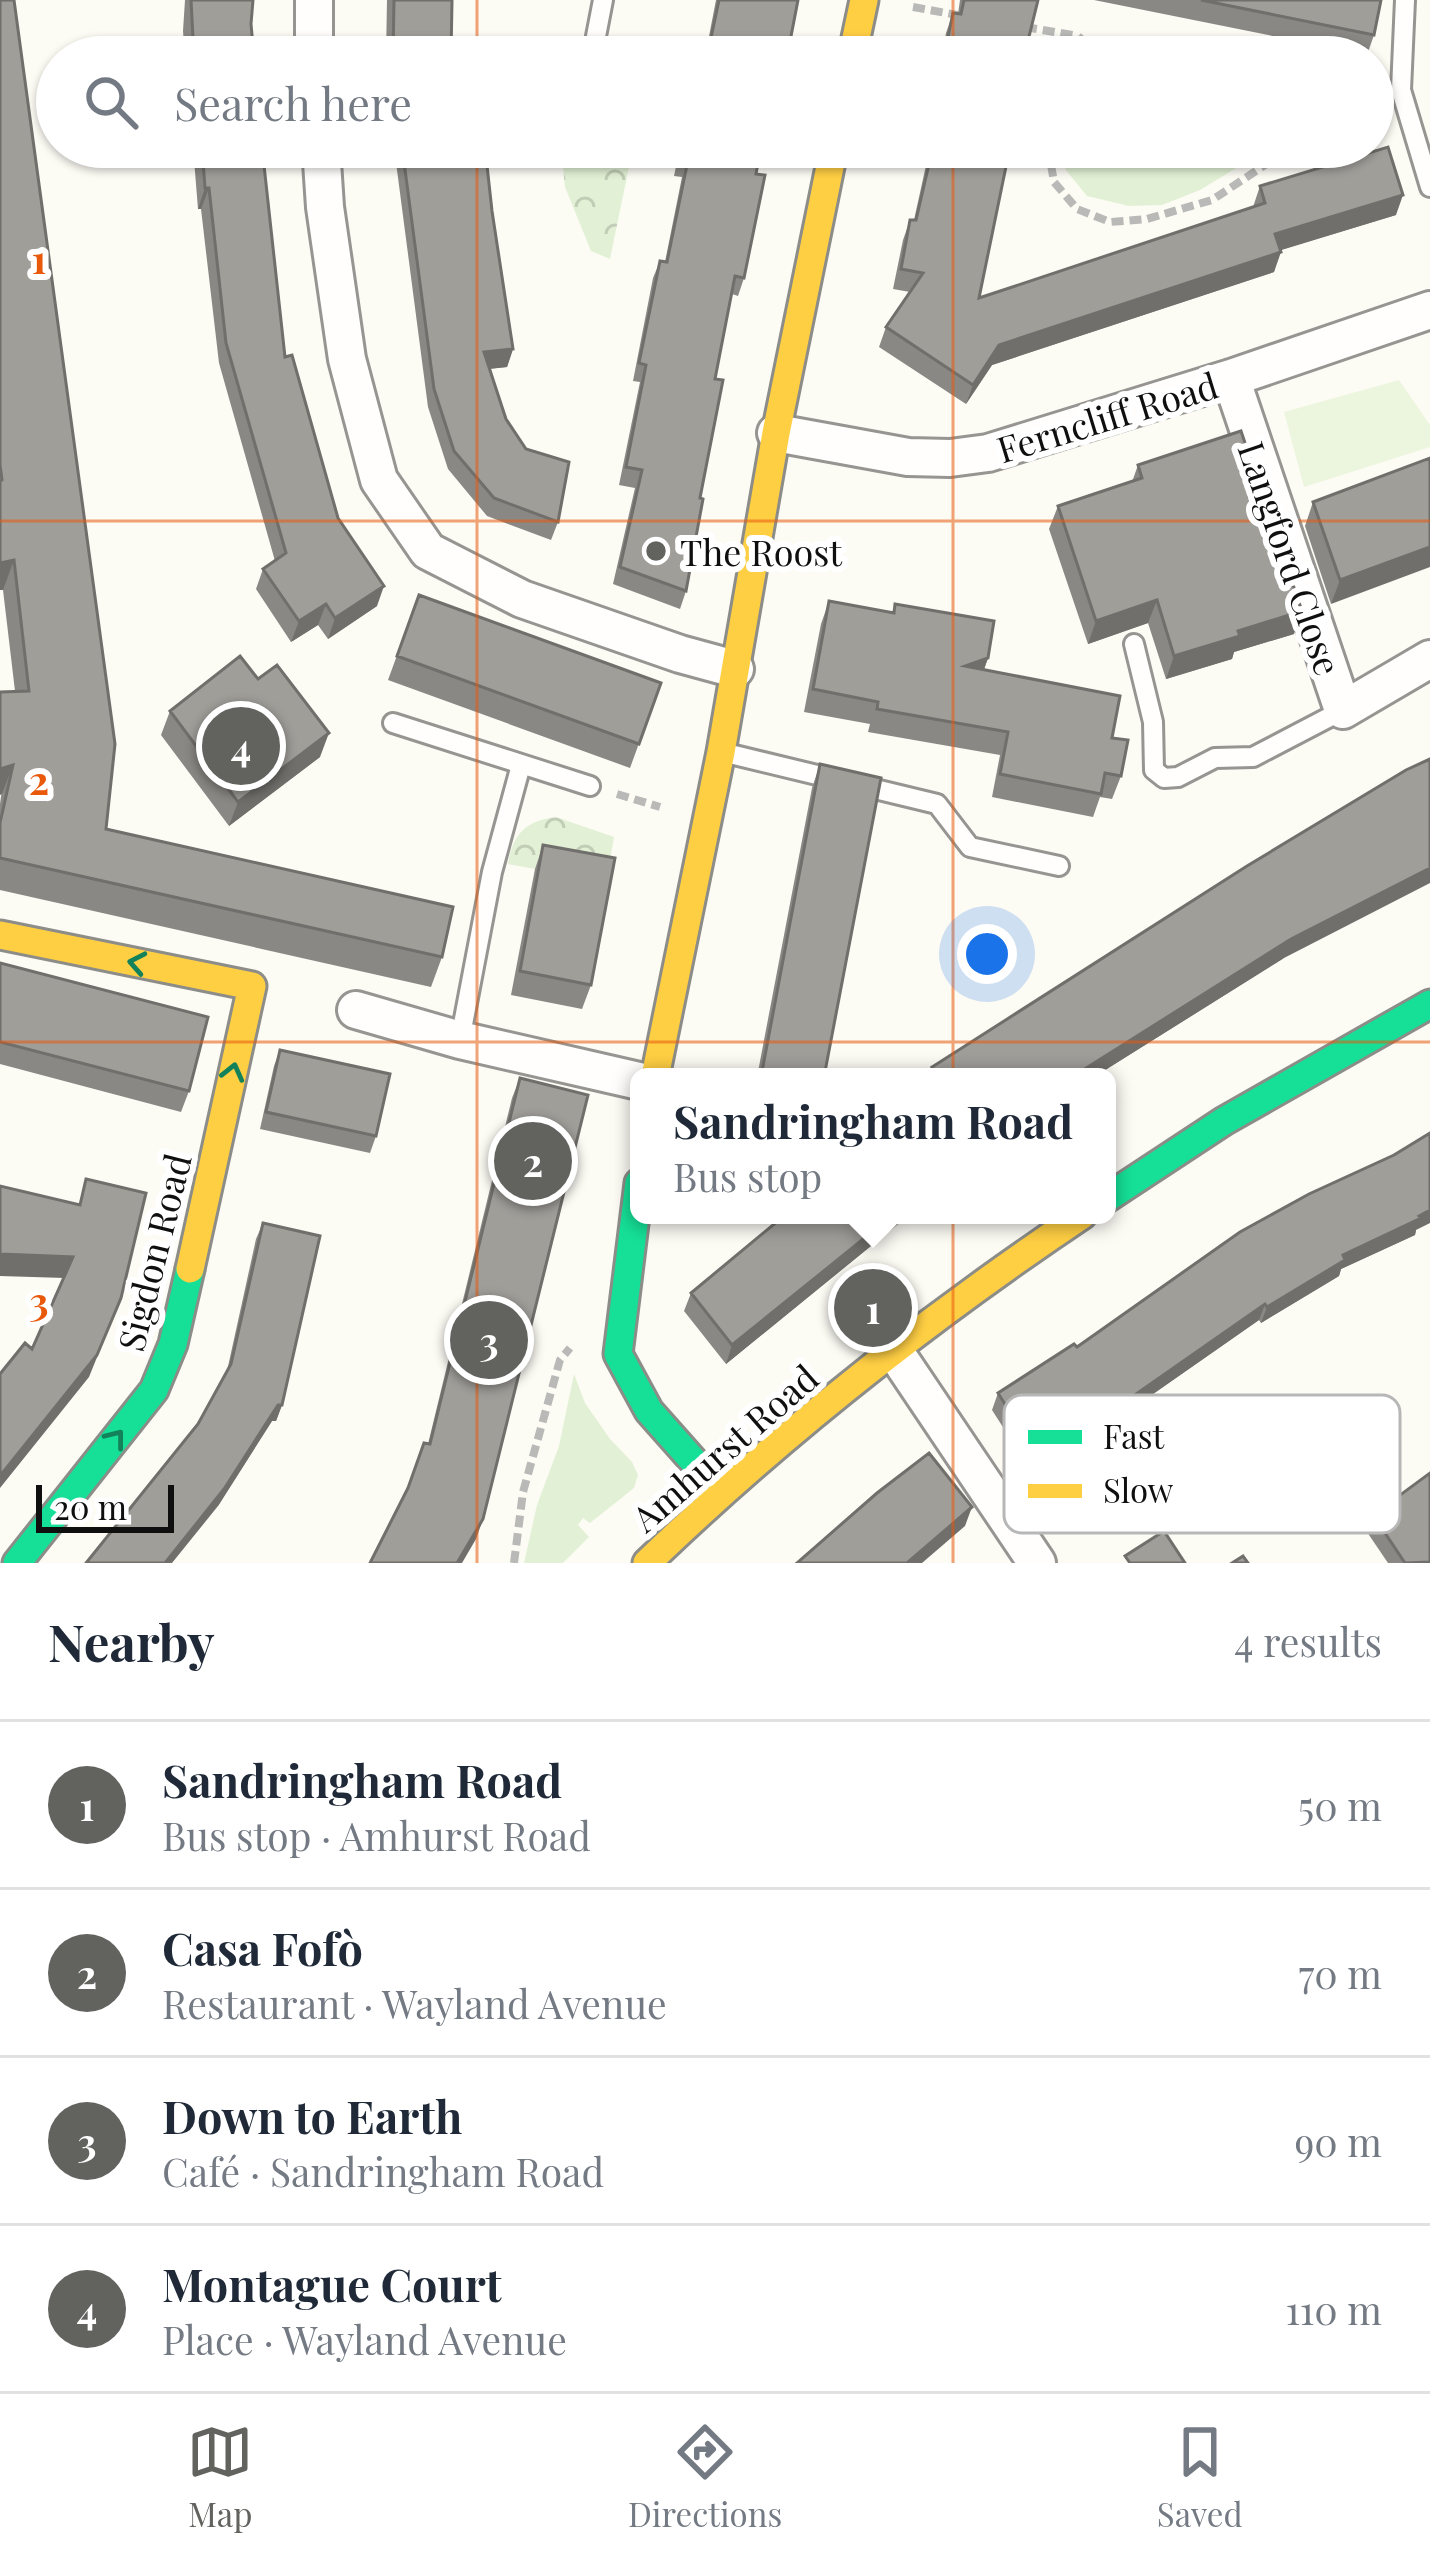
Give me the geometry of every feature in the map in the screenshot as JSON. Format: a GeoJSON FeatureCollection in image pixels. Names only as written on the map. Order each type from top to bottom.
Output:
{"type":"FeatureCollection","features":[{"type":"Feature","properties":{"kind":"street"},"geometry":{"type":"LineString","coordinates":[[314,0],[314,36]]}},
{"type":"Feature","properties":{"kind":"street"},"geometry":{"type":"LineString","coordinates":[[856,36],[864,0]]}},
{"type":"Feature","properties":{"kind":"street"},"geometry":{"type":"LineString","coordinates":[[322,168],[347,359],[379,480],[428,551],[522,599],[735,669]]}},
{"type":"Feature","properties":{"kind":"street"},"geometry":{"type":"LineString","coordinates":[[657,1068],[830,168]]}},
{"type":"Feature","properties":{"kind":"street","name":"Ferncliff Road"},"geometry":{"type":"LineString","coordinates":[[776,433],[908,457],[988,453],[1430,310]]}},
{"type":"Feature","properties":{"kind":"street","name":"Langford Close"},"geometry":{"type":"LineString","coordinates":[[1231,378],[1342,710],[1430,659]]}},
{"type":"Feature","properties":{"kind":"street","name":"Sigdon Road"},"geometry":{"type":"LineString","coordinates":[[0,935],[252,986],[173,1344],[154,1390],[17,1563]]}},
{"type":"Feature","properties":{"kind":"street"},"geometry":{"type":"LineString","coordinates":[[1116,1192],[1224,1121],[1430,1004]]}},
{"type":"Feature","properties":{"kind":"street"},"geometry":{"type":"LineString","coordinates":[[356,1010],[460,1040],[630,1079]]}},
{"type":"Feature","properties":{"kind":"street"},"geometry":{"type":"LineString","coordinates":[[633,1224],[618,1354],[649,1411],[720,1491]]}},
{"type":"Feature","properties":{"kind":"street","name":"Amhurst Road"},"geometry":{"type":"LineString","coordinates":[[647,1563],[720,1491],[893,1349],[1069,1224]]}},
{"type":"Feature","properties":{"kind":"street"},"geometry":{"type":"LineString","coordinates":[[893,1349],[1004,1514]]}},
{"type":"Feature","properties":{"kind":"street"},"geometry":{"type":"LineString","coordinates":[[1017,1533],[1037,1563]]}},
{"type":"Feature","properties":{"kind":"lane"},"geometry":{"type":"LineString","coordinates":[[596,36],[603,0]]}},
{"type":"Feature","properties":{"kind":"lane"},"geometry":{"type":"LineString","coordinates":[[1405,0],[1401,90],[1430,187]]}},
{"type":"Feature","properties":{"kind":"lane"},"geometry":{"type":"LineString","coordinates":[[1134,644],[1153,722],[1154,770],[1164,778],[1178,777],[1215,758],[1253,757],[1342,710]]}},
{"type":"Feature","properties":{"kind":"lane"},"geometry":{"type":"LineString","coordinates":[[393,723],[590,786]]}},
{"type":"Feature","properties":{"kind":"lane"},"geometry":{"type":"LineString","coordinates":[[721,752],[937,804],[970,848],[1059,866]]}},
{"type":"Feature","properties":{"kind":"lane"},"geometry":{"type":"LineString","coordinates":[[460,1040],[492,872],[521,765]]}},
{"type":"Feature","properties":{"kind":"path"},"geometry":{"type":"LineString","coordinates":[[898,4],[965,16]]}},
{"type":"Feature","properties":{"kind":"path"},"geometry":{"type":"LineString","coordinates":[[1010,24],[1078,36]]}},
{"type":"Feature","properties":{"kind":"path"},"geometry":{"type":"LineString","coordinates":[[1052,168],[1054,182],[1077,208],[1110,222],[1147,218],[1212,200],[1260,168]]}},
{"type":"Feature","properties":{"kind":"path"},"geometry":{"type":"LineString","coordinates":[[590,786],[707,820]]}},
{"type":"Feature","properties":{"kind":"path"},"geometry":{"type":"LineString","coordinates":[[514,1563],[523,1492],[560,1360],[573,1345]]}},
{"type":"Feature","properties":{"kind":"green space"},"geometry":{"type":"Polygon","coordinates":[[[563,168],[629,168],[610,259],[591,251],[565,187],[563,168]]]}},
{"type":"Feature","properties":{"kind":"green space"},"geometry":{"type":"Polygon","coordinates":[[[1236,168],[1162,205],[1129,206],[1087,196],[1065,169],[1236,168]]]}},
{"type":"Feature","properties":{"kind":"green space"},"geometry":{"type":"Polygon","coordinates":[[[1399,380],[1430,425],[1430,447],[1304,487],[1284,412],[1399,380]]]}},
{"type":"Feature","properties":{"kind":"green space"},"geometry":{"type":"Polygon","coordinates":[[[556,817],[614,837],[606,882],[508,864],[522,831],[556,817]]]}},
{"type":"Feature","properties":{"kind":"green space"},"geometry":{"type":"Polygon","coordinates":[[[574,1374],[585,1403],[638,1475],[634,1488],[590,1523],[583,1518],[578,1525],[589,1537],[563,1563],[524,1563],[537,1505],[559,1446],[574,1374]]]}},
{"type":"Feature","properties":{"kind":"building"},"geometry":{"type":"Polygon","coordinates":[[[0,0],[14,0],[115,744],[106,829],[453,907],[442,957],[0,858],[0,823],[13,765],[0,769],[0,692],[29,691],[14,560],[0,563],[0,0]]]}},
{"type":"Feature","properties":{"kind":"building"},"geometry":{"type":"Polygon","coordinates":[[[191,0],[253,0],[252,36],[193,36],[191,0]]]}},
{"type":"Feature","properties":{"kind":"building"},"geometry":{"type":"Polygon","coordinates":[[[394,0],[452,0],[451,36],[393,36],[394,0]]]}},
{"type":"Feature","properties":{"kind":"building"},"geometry":{"type":"Polygon","coordinates":[[[719,0],[798,0],[791,36],[711,36],[719,0]]]}},
{"type":"Feature","properties":{"kind":"building"},"geometry":{"type":"Polygon","coordinates":[[[964,0],[1038,0],[1029,36],[948,36],[953,13],[961,14],[964,0]]]}},
{"type":"Feature","properties":{"kind":"building"},"geometry":{"type":"Polygon","coordinates":[[[1201,0],[1381,0],[1374,35],[1201,0]]]}},
{"type":"Feature","properties":{"kind":"building"},"geometry":{"type":"Polygon","coordinates":[[[1394,166],[1403,195],[1275,234],[1281,252],[999,345],[973,385],[886,327],[923,273],[901,269],[910,220],[916,220],[928,168],[1006,168],[979,298],[1265,203],[1260,186],[1319,168],[1394,166]]]}},
{"type":"Feature","properties":{"kind":"building"},"geometry":{"type":"Polygon","coordinates":[[[204,168],[264,168],[285,357],[292,355],[338,518],[384,586],[335,618],[326,604],[299,621],[263,569],[286,553],[226,343],[209,188],[205,188],[204,168]]]}},
{"type":"Feature","properties":{"kind":"building"},"geometry":{"type":"Polygon","coordinates":[[[405,168],[487,168],[513,349],[484,352],[506,419],[526,449],[569,462],[558,522],[494,498],[454,451],[434,389],[405,168]]]}},
{"type":"Feature","properties":{"kind":"building"},"geometry":{"type":"Polygon","coordinates":[[[686,168],[757,168],[756,174],[765,175],[744,278],[735,276],[715,379],[723,380],[686,591],[620,567],[642,470],[626,467],[646,365],[639,363],[660,261],[667,262],[686,168]]]}},
{"type":"Feature","properties":{"kind":"building"},"geometry":{"type":"Polygon","coordinates":[[[1241,431],[1302,611],[1174,656],[1157,600],[1096,621],[1058,506],[1142,478],[1138,465],[1241,431]]]}},
{"type":"Feature","properties":{"kind":"building"},"geometry":{"type":"Polygon","coordinates":[[[1430,458],[1430,547],[1340,580],[1313,502],[1430,458]]]}},
{"type":"Feature","properties":{"kind":"building"},"geometry":{"type":"Polygon","coordinates":[[[419,595],[661,683],[639,744],[397,656],[419,595]]]}},
{"type":"Feature","properties":{"kind":"building"},"geometry":{"type":"Polygon","coordinates":[[[829,601],[894,613],[895,604],[994,621],[988,658],[965,666],[1120,696],[1112,738],[1128,740],[1121,776],[1105,773],[1101,794],[1000,774],[1008,732],[877,709],[878,702],[813,689],[829,601]]]}},
{"type":"Feature","properties":{"kind":"building"},"geometry":{"type":"Polygon","coordinates":[[[240,656],[258,679],[277,665],[329,733],[238,802],[170,711],[240,656]]]}},
{"type":"Feature","properties":{"kind":"building"},"geometry":{"type":"Polygon","coordinates":[[[1430,759],[1430,868],[1291,939],[1086,1068],[932,1067],[1247,866],[1430,759]]]}},
{"type":"Feature","properties":{"kind":"building"},"geometry":{"type":"Polygon","coordinates":[[[820,764],[881,778],[826,1068],[763,1068],[820,764]]]}},
{"type":"Feature","properties":{"kind":"building"},"geometry":{"type":"Polygon","coordinates":[[[543,845],[615,858],[591,985],[520,971],[543,845]]]}},
{"type":"Feature","properties":{"kind":"building"},"geometry":{"type":"Polygon","coordinates":[[[0,963],[208,1017],[189,1091],[0,1042],[0,963]]]}},
{"type":"Feature","properties":{"kind":"building"},"geometry":{"type":"Polygon","coordinates":[[[280,1050],[390,1074],[376,1136],[266,1112],[280,1050]]]}},
{"type":"Feature","properties":{"kind":"building"},"geometry":{"type":"Polygon","coordinates":[[[520,1078],[588,1095],[483,1519],[457,1563],[370,1563],[408,1488],[424,1443],[430,1444],[520,1078]]]}},
{"type":"Feature","properties":{"kind":"building"},"geometry":{"type":"Polygon","coordinates":[[[1430,1133],[1430,1210],[1343,1255],[1345,1260],[1265,1304],[1135,1395],[1004,1395],[1004,1403],[998,1393],[1074,1344],[1077,1347],[1240,1232],[1430,1133]]]}},
{"type":"Feature","properties":{"kind":"building"},"geometry":{"type":"Polygon","coordinates":[[[86,1179],[146,1193],[121,1298],[97,1355],[0,1476],[0,1374],[25,1343],[32,1349],[73,1257],[0,1254],[0,1186],[80,1205],[86,1179]]]}},
{"type":"Feature","properties":{"kind":"building"},"geometry":{"type":"Polygon","coordinates":[[[263,1223],[320,1236],[282,1405],[165,1563],[86,1563],[198,1424],[231,1364],[263,1223]]]}},
{"type":"Feature","properties":{"kind":"building"},"geometry":{"type":"Polygon","coordinates":[[[774,1224],[882,1224],[732,1345],[691,1293],[774,1224]]]}},
{"type":"Feature","properties":{"kind":"building"},"geometry":{"type":"Polygon","coordinates":[[[929,1453],[972,1507],[907,1563],[797,1563],[877,1493],[929,1453]]]}},
{"type":"Feature","properties":{"kind":"building"},"geometry":{"type":"Polygon","coordinates":[[[1430,1473],[1430,1562],[1405,1563],[1385,1533],[1400,1533],[1400,1495],[1430,1473]]]}},
{"type":"Feature","properties":{"kind":"building"},"geometry":{"type":"Polygon","coordinates":[[[1165,1533],[1185,1563],[1130,1563],[1125,1556],[1165,1533]]]}},
{"type":"Feature","properties":{"kind":"traffic: fast"},"geometry":{"type":"LineString","coordinates":[[1116,1192],[1224,1121],[1430,1004]]}},
{"type":"Feature","properties":{"kind":"traffic: fast"},"geometry":{"type":"LineString","coordinates":[[634,1224],[618,1354],[649,1411],[720,1491]]}},
{"type":"Feature","properties":{"kind":"traffic: fast"},"geometry":{"type":"LineString","coordinates":[[17,1563],[154,1390],[173,1344],[190,1269]]}},
{"type":"Feature","properties":{"kind":"traffic: slow"},"geometry":{"type":"LineString","coordinates":[[856,36],[864,0]]}},
{"type":"Feature","properties":{"kind":"traffic: slow"},"geometry":{"type":"LineString","coordinates":[[657,1068],[830,168]]}},
{"type":"Feature","properties":{"kind":"traffic: slow"},"geometry":{"type":"LineString","coordinates":[[0,935],[252,986],[190,1269]]}},
{"type":"Feature","properties":{"kind":"traffic: slow"},"geometry":{"type":"LineString","coordinates":[[647,1563],[857,1379],[1069,1224]]}},
{"type":"Feature","properties":{"kind":"place","name":"The Roost"},"geometry":{"type":"Point","coordinates":[656,551]}},
{"type":"Feature","properties":{"kind":"place","name":"Montague Court"},"geometry":{"type":"Point","coordinates":[241,746]}},
{"type":"Feature","properties":{"kind":"place","name":"Casa Fofò"},"geometry":{"type":"Point","coordinates":[533,1161]}},
{"type":"Feature","properties":{"kind":"place","name":"Sandringham Road"},"geometry":{"type":"Point","coordinates":[873,1308]}},
{"type":"Feature","properties":{"kind":"place","name":"Down to Earth"},"geometry":{"type":"Point","coordinates":[489,1340]}}]}
